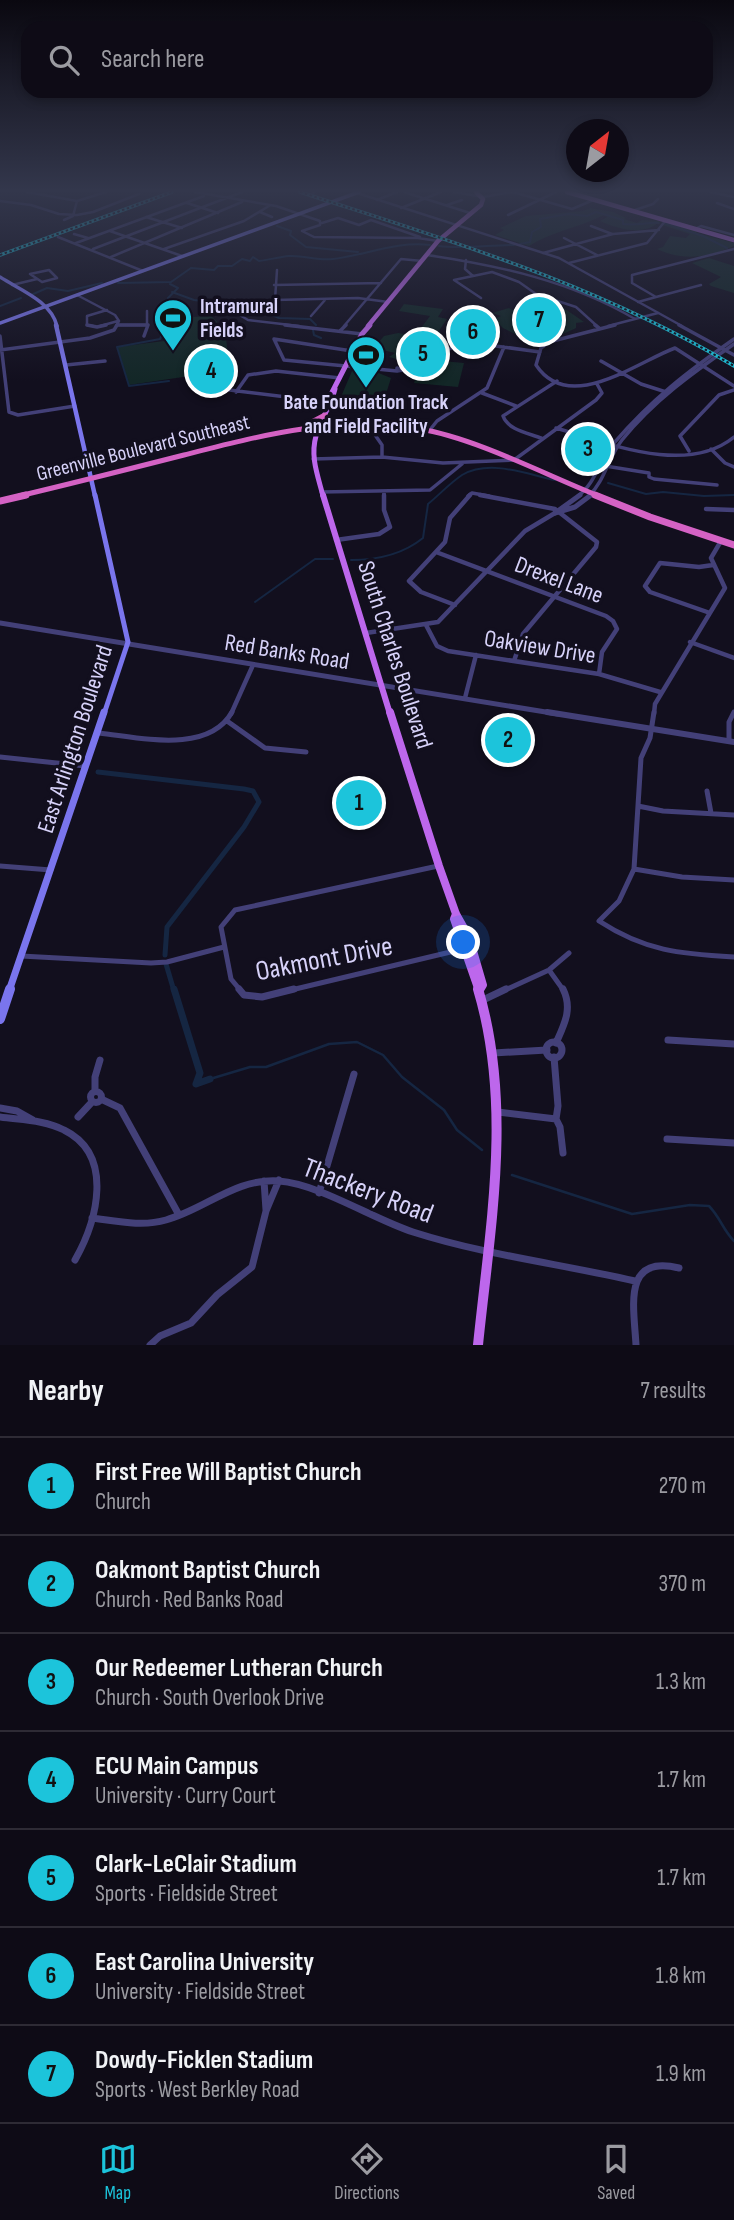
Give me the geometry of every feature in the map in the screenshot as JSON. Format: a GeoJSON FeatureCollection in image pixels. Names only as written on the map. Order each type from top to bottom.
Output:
{"type":"FeatureCollection","features":[{"type":"Feature","properties":{"kind":"highway"},"geometry":{"type":"LineString","coordinates":[[302,427],[326,409]]}},
{"type":"Feature","properties":{"kind":"highway","name":"Greenville Boulevard Southeast"},"geometry":{"type":"LineString","coordinates":[[0,501],[302,427],[376,424],[429,431],[462,439],[589,492],[734,545]]}},
{"type":"Feature","properties":{"kind":"main road"},"geometry":{"type":"LineString","coordinates":[[0,323],[185,255]]}},
{"type":"Feature","properties":{"kind":"main road","name":"South Charles Boulevard"},"geometry":{"type":"LineString","coordinates":[[427,255],[362,334],[352,351],[314,442],[313,459],[335,541],[464,949],[469,954],[482,991]]}},
{"type":"Feature","properties":{"kind":"main road"},"geometry":{"type":"LineString","coordinates":[[0,279],[45,306]]}},
{"type":"Feature","properties":{"kind":"main road","name":"East Arlington Boulevard"},"geometry":{"type":"LineString","coordinates":[[0,1019],[128,642],[61,342],[54,315],[45,306]]}},
{"type":"Feature","properties":{"kind":"main road"},"geometry":{"type":"LineString","coordinates":[[455,918],[468,938],[482,991],[493,1053],[497,1112],[496,1166],[478,1345]]}},
{"type":"Feature","properties":{"kind":"street"},"geometry":{"type":"LineString","coordinates":[[106,255],[143,271]]}},
{"type":"Feature","properties":{"kind":"street"},"geometry":{"type":"LineString","coordinates":[[111,257],[117,255]]}},
{"type":"Feature","properties":{"kind":"street"},"geometry":{"type":"LineString","coordinates":[[427,255],[524,272],[594,297],[635,319]]}},
{"type":"Feature","properties":{"kind":"street"},"geometry":{"type":"LineString","coordinates":[[547,255],[569,264],[734,355]]}},
{"type":"Feature","properties":{"kind":"street"},"geometry":{"type":"LineString","coordinates":[[569,264],[603,255]]}},
{"type":"Feature","properties":{"kind":"street"},"geometry":{"type":"LineString","coordinates":[[656,297],[632,284],[630,277],[713,255]]}},
{"type":"Feature","properties":{"kind":"street"},"geometry":{"type":"LineString","coordinates":[[340,331],[401,259],[422,261]]}},
{"type":"Feature","properties":{"kind":"street"},"geometry":{"type":"LineString","coordinates":[[466,260],[465,270],[473,276]]}},
{"type":"Feature","properties":{"kind":"street"},"geometry":{"type":"LineString","coordinates":[[9,286],[37,279],[42,282],[57,278],[49,270],[30,274],[37,279]]}},
{"type":"Feature","properties":{"kind":"street"},"geometry":{"type":"LineString","coordinates":[[277,270],[275,300],[368,299],[388,302]]}},
{"type":"Feature","properties":{"kind":"street"},"geometry":{"type":"LineString","coordinates":[[481,298],[454,280],[492,272],[502,278],[514,280],[536,294],[578,309],[599,328]]}},
{"type":"Feature","properties":{"kind":"street"},"geometry":{"type":"LineString","coordinates":[[274,285],[381,283]]}},
{"type":"Feature","properties":{"kind":"street"},"geometry":{"type":"LineString","coordinates":[[638,302],[701,285]]}},
{"type":"Feature","properties":{"kind":"street"},"geometry":{"type":"LineString","coordinates":[[77,295],[107,310],[118,323]]}},
{"type":"Feature","properties":{"kind":"street"},"geometry":{"type":"LineString","coordinates":[[311,316],[325,299]]}},
{"type":"Feature","properties":{"kind":"street"},"geometry":{"type":"LineString","coordinates":[[107,310],[87,316],[88,325],[147,325]]}},
{"type":"Feature","properties":{"kind":"street"},"geometry":{"type":"LineString","coordinates":[[144,336],[147,311]]}},
{"type":"Feature","properties":{"kind":"street"},"geometry":{"type":"LineString","coordinates":[[233,311],[248,320],[362,334]]}},
{"type":"Feature","properties":{"kind":"street"},"geometry":{"type":"LineString","coordinates":[[658,313],[551,341],[540,352],[536,365],[539,370],[557,381],[575,386],[597,384],[624,375],[657,354],[674,348],[734,388],[719,395],[680,436],[690,452]]}},
{"type":"Feature","properties":{"kind":"street"},"geometry":{"type":"LineString","coordinates":[[1,350],[102,336],[114,330],[118,323]]}},
{"type":"Feature","properties":{"kind":"street"},"geometry":{"type":"LineString","coordinates":[[0,336],[9,412],[18,415],[75,406]]}},
{"type":"Feature","properties":{"kind":"street"},"geometry":{"type":"LineString","coordinates":[[352,351],[274,339],[284,360],[396,370]]}},
{"type":"Feature","properties":{"kind":"street"},"geometry":{"type":"LineString","coordinates":[[558,512],[589,492],[598,465],[645,409],[682,378],[734,341]]}},
{"type":"Feature","properties":{"kind":"street"},"geometry":{"type":"LineString","coordinates":[[437,348],[449,349],[473,343],[540,352]]}},
{"type":"Feature","properties":{"kind":"street"},"geometry":{"type":"LineString","coordinates":[[429,431],[437,421],[488,386],[504,347]]}},
{"type":"Feature","properties":{"kind":"street"},"geometry":{"type":"LineString","coordinates":[[232,358],[234,365],[214,375],[209,383],[219,390],[326,409]]}},
{"type":"Feature","properties":{"kind":"street"},"geometry":{"type":"LineString","coordinates":[[66,365],[105,361]]}},
{"type":"Feature","properties":{"kind":"street"},"geometry":{"type":"LineString","coordinates":[[601,361],[624,375],[665,391]]}},
{"type":"Feature","properties":{"kind":"street"},"geometry":{"type":"LineString","coordinates":[[236,392],[248,375],[276,372],[341,378]]}},
{"type":"Feature","properties":{"kind":"street"},"geometry":{"type":"LineString","coordinates":[[542,439],[506,424],[503,416],[557,381]]}},
{"type":"Feature","properties":{"kind":"street"},"geometry":{"type":"LineString","coordinates":[[313,459],[382,457],[463,463],[514,460],[596,400],[602,393],[597,384]]}},
{"type":"Feature","properties":{"kind":"street"},"geometry":{"type":"LineString","coordinates":[[481,392],[517,407]]}},
{"type":"Feature","properties":{"kind":"street"},"geometry":{"type":"LineString","coordinates":[[376,424],[373,432],[382,444],[382,457]]}},
{"type":"Feature","properties":{"kind":"street"},"geometry":{"type":"LineString","coordinates":[[556,428],[663,455],[725,447],[734,437]]}},
{"type":"Feature","properties":{"kind":"street"},"geometry":{"type":"LineString","coordinates":[[366,633],[438,622],[531,526],[577,505],[600,483],[615,445]]}},
{"type":"Feature","properties":{"kind":"street"},"geometry":{"type":"LineString","coordinates":[[712,449],[725,463],[734,467]]}},
{"type":"Feature","properties":{"kind":"street"},"geometry":{"type":"LineString","coordinates":[[321,492],[430,491],[463,463]]}},
{"type":"Feature","properties":{"kind":"street"},"geometry":{"type":"LineString","coordinates":[[598,465],[642,470],[654,479],[717,485]]}},
{"type":"Feature","properties":{"kind":"street"},"geometry":{"type":"LineString","coordinates":[[594,481],[600,483]]}},
{"type":"Feature","properties":{"kind":"street"},"geometry":{"type":"LineString","coordinates":[[335,541],[379,534],[390,527],[384,510],[384,491]]}},
{"type":"Feature","properties":{"kind":"street"},"geometry":{"type":"LineString","coordinates":[[455,605],[411,585],[411,577],[449,536],[450,518],[463,500],[472,493],[558,512],[597,542],[596,547],[523,634],[514,661]]}},
{"type":"Feature","properties":{"kind":"street"},"geometry":{"type":"LineString","coordinates":[[571,502],[577,505]]}},
{"type":"Feature","properties":{"kind":"street"},"geometry":{"type":"LineString","coordinates":[[706,509],[734,510]]}},
{"type":"Feature","properties":{"kind":"street"},"geometry":{"type":"LineString","coordinates":[[721,541],[711,558],[725,580],[725,588],[655,704],[652,730],[641,758],[634,869],[619,901],[599,921],[621,937],[658,952],[734,957]]}},
{"type":"Feature","properties":{"kind":"street","name":"Drexel Lane"},"geometry":{"type":"LineString","coordinates":[[436,551],[613,621],[617,629],[602,652],[599,674]]}},
{"type":"Feature","properties":{"kind":"street"},"geometry":{"type":"LineString","coordinates":[[710,613],[650,592],[645,586],[660,563],[695,568],[713,565]]}},
{"type":"Feature","properties":{"kind":"street","name":"Red Banks Road"},"geometry":{"type":"LineString","coordinates":[[0,623],[731,742]]}},
{"type":"Feature","properties":{"kind":"street","name":"Oakview Drive"},"geometry":{"type":"LineString","coordinates":[[426,625],[437,646],[448,651],[599,674],[660,692]]}},
{"type":"Feature","properties":{"kind":"street"},"geometry":{"type":"LineString","coordinates":[[690,642],[734,657]]}},
{"type":"Feature","properties":{"kind":"street"},"geometry":{"type":"LineString","coordinates":[[466,698],[476,655]]}},
{"type":"Feature","properties":{"kind":"street"},"geometry":{"type":"LineString","coordinates":[[99,733],[184,739],[211,734],[227,721],[253,664]]}},
{"type":"Feature","properties":{"kind":"street"},"geometry":{"type":"LineString","coordinates":[[731,742],[729,722],[734,712]]}},
{"type":"Feature","properties":{"kind":"street"},"geometry":{"type":"LineString","coordinates":[[227,721],[258,744],[274,751],[306,752]]}},
{"type":"Feature","properties":{"kind":"street"},"geometry":{"type":"LineString","coordinates":[[0,757],[85,766]]}},
{"type":"Feature","properties":{"kind":"street"},"geometry":{"type":"LineString","coordinates":[[707,791],[711,813]]}},
{"type":"Feature","properties":{"kind":"street"},"geometry":{"type":"LineString","coordinates":[[638,806],[734,814]]}},
{"type":"Feature","properties":{"kind":"street"},"geometry":{"type":"LineString","coordinates":[[0,866],[52,870]]}},
{"type":"Feature","properties":{"kind":"street","name":"Oakmont Drive"},"geometry":{"type":"LineString","coordinates":[[439,866],[235,910],[221,927],[230,979],[237,989],[253,998],[464,949]]}},
{"type":"Feature","properties":{"kind":"street"},"geometry":{"type":"LineString","coordinates":[[634,869],[673,876],[734,880]]}},
{"type":"Feature","properties":{"kind":"street"},"geometry":{"type":"LineString","coordinates":[[21,956],[151,963],[167,962],[224,947]]}},
{"type":"Feature","properties":{"kind":"street"},"geometry":{"type":"LineString","coordinates":[[482,991],[549,970],[569,953]]}},
{"type":"Feature","properties":{"kind":"street"},"geometry":{"type":"LineString","coordinates":[[549,970],[568,995],[570,1007],[556,1043]]}},
{"type":"Feature","properties":{"kind":"street"},"geometry":{"type":"LineString","coordinates":[[668,1040],[734,1044]]}},
{"type":"Feature","properties":{"kind":"street"},"geometry":{"type":"LineString","coordinates":[[547,1050],[549,1044],[556,1043],[562,1048],[562,1053],[554,1057]]}},
{"type":"Feature","properties":{"kind":"street"},"geometry":{"type":"LineString","coordinates":[[493,1053],[547,1050],[554,1057],[558,1106],[556,1119],[560,1126],[563,1153]]}},
{"type":"Feature","properties":{"kind":"street"},"geometry":{"type":"LineString","coordinates":[[92,1102],[91,1094],[95,1091],[95,1077],[100,1060]]}},
{"type":"Feature","properties":{"kind":"street"},"geometry":{"type":"LineString","coordinates":[[319,1193],[354,1074]]}},
{"type":"Feature","properties":{"kind":"street"},"geometry":{"type":"LineString","coordinates":[[95,1091],[102,1095],[100,1099]]}},
{"type":"Feature","properties":{"kind":"street"},"geometry":{"type":"LineString","coordinates":[[78,1117],[92,1102],[100,1099],[120,1108],[179,1215]]}},
{"type":"Feature","properties":{"kind":"street"},"geometry":{"type":"LineString","coordinates":[[0,1108],[25,1114],[33,1121]]}},
{"type":"Feature","properties":{"kind":"street"},"geometry":{"type":"LineString","coordinates":[[497,1112],[556,1119]]}},
{"type":"Feature","properties":{"kind":"street"},"geometry":{"type":"LineString","coordinates":[[0,1116],[59,1128],[73,1135],[88,1151],[98,1187],[84,1245],[75,1260]]}},
{"type":"Feature","properties":{"kind":"street"},"geometry":{"type":"LineString","coordinates":[[667,1139],[734,1143]]}},
{"type":"Feature","properties":{"kind":"street"},"geometry":{"type":"LineString","coordinates":[[264,1181],[266,1211]]}},
{"type":"Feature","properties":{"kind":"street"},"geometry":{"type":"LineString","coordinates":[[150,1345],[160,1336],[191,1324],[216,1294],[252,1267],[266,1211],[279,1181]]}},
{"type":"Feature","properties":{"kind":"street","name":"Thackery Road"},"geometry":{"type":"LineString","coordinates":[[92,1218],[158,1222],[179,1215],[223,1191],[245,1183],[279,1181],[319,1193],[419,1235],[635,1281]]}},
{"type":"Feature","properties":{"kind":"street"},"geometry":{"type":"LineString","coordinates":[[636,1345],[635,1281],[647,1266],[656,1262],[665,1262],[679,1268]]}},
{"type":"Feature","properties":{"kind":"green space"},"geometry":{"type":"Polygon","coordinates":[[[709,258],[734,266],[734,293],[711,286],[709,284],[721,277],[692,263],[709,258]]]}},
{"type":"Feature","properties":{"kind":"green space"},"geometry":{"type":"Polygon","coordinates":[[[404,304],[443,309],[438,317],[447,319],[436,335],[418,332],[430,316],[399,311],[404,304]]]}},
{"type":"Feature","properties":{"kind":"green space"},"geometry":{"type":"Polygon","coordinates":[[[528,304],[558,304],[584,322],[576,323],[576,328],[564,333],[542,337],[519,336],[503,328],[494,319],[501,316],[492,313],[509,308],[529,308],[528,304]]]}},
{"type":"Feature","properties":{"kind":"green space","name":"Intramural Fields"},"geometry":{"type":"Polygon","coordinates":[[[211,316],[225,329],[228,355],[217,356],[220,368],[210,373],[129,385],[117,347],[164,341],[172,328],[173,318],[211,316]]]}},
{"type":"Feature","properties":{"kind":"green space"},"geometry":{"type":"Polygon","coordinates":[[[398,333],[426,337],[422,346],[432,347],[426,357],[408,362],[389,357],[395,353],[374,348],[384,336],[398,333]]]}},
{"type":"Feature","properties":{"kind":"green space"},"geometry":{"type":"Polygon","coordinates":[[[432,360],[464,363],[458,387],[414,383],[420,364],[432,360]]]}},
{"type":"Feature","properties":{"kind":"green space","name":"Bate Foundation Track and Field Facility"},"geometry":{"type":"Polygon","coordinates":[[[352,371],[376,372],[391,378],[381,410],[354,406],[340,399],[352,371]]]}},
{"type":"Feature","properties":{"kind":"waterway"},"geometry":{"type":"LineString","coordinates":[[118,283],[171,282],[191,268],[214,270],[218,266],[232,266],[242,259],[250,261],[253,257],[259,261],[289,256],[327,259],[356,255]]}},
{"type":"Feature","properties":{"kind":"waterway"},"geometry":{"type":"LineString","coordinates":[[31,295],[47,288],[68,291],[102,283]]}},
{"type":"Feature","properties":{"kind":"waterway"},"geometry":{"type":"LineString","coordinates":[[170,284],[178,288],[173,293]]}},
{"type":"Feature","properties":{"kind":"waterway"},"geometry":{"type":"LineString","coordinates":[[168,298],[173,293]]}},
{"type":"Feature","properties":{"kind":"waterway"},"geometry":{"type":"LineString","coordinates":[[173,293],[194,300],[253,307],[279,318],[310,319],[316,325]]}},
{"type":"Feature","properties":{"kind":"waterway"},"geometry":{"type":"LineString","coordinates":[[0,306],[21,298]]}},
{"type":"Feature","properties":{"kind":"waterway"},"geometry":{"type":"LineString","coordinates":[[167,304],[167,322],[160,339],[117,347],[129,386],[169,381]]}},
{"type":"Feature","properties":{"kind":"waterway"},"geometry":{"type":"LineString","coordinates":[[313,330],[314,335],[321,338]]}},
{"type":"Feature","properties":{"kind":"waterway"},"geometry":{"type":"LineString","coordinates":[[351,560],[389,555],[407,549],[423,538],[428,504],[458,478],[473,470],[508,469],[555,480]]}},
{"type":"Feature","properties":{"kind":"waterway"},"geometry":{"type":"LineString","coordinates":[[608,483],[646,494],[663,492],[704,496],[734,495]]}},
{"type":"Feature","properties":{"kind":"waterway"},"geometry":{"type":"LineString","coordinates":[[255,602],[315,559],[333,559]]}},
{"type":"Feature","properties":{"kind":"waterway"},"geometry":{"type":"LineString","coordinates":[[98,772],[244,789],[253,791],[259,802],[244,827],[167,927],[165,955]]}},
{"type":"Feature","properties":{"kind":"waterway"},"geometry":{"type":"LineString","coordinates":[[166,964],[174,991]]}},
{"type":"Feature","properties":{"kind":"waterway"},"geometry":{"type":"LineString","coordinates":[[174,989],[200,1073],[196,1084],[210,1079]]}},
{"type":"Feature","properties":{"kind":"waterway"},"geometry":{"type":"LineString","coordinates":[[210,1079],[250,1067],[266,1067],[329,1044],[357,1042],[383,1055],[402,1077],[444,1110],[457,1130],[482,1150]]}},
{"type":"Feature","properties":{"kind":"waterway"},"geometry":{"type":"LineString","coordinates":[[512,1175],[632,1214],[690,1205],[709,1206],[734,1241]]}},
{"type":"Feature","properties":{"kind":"railway"},"geometry":{"type":"LineString","coordinates":[[489,255],[629,311],[734,366]]}},
{"type":"Feature","properties":{"kind":"place","name":"Dowdy-Ficklen Stadium"},"geometry":{"type":"Point","coordinates":[539,320]}},
{"type":"Feature","properties":{"kind":"place","name":"East Carolina University"},"geometry":{"type":"Point","coordinates":[473,332]}},
{"type":"Feature","properties":{"kind":"place","name":"Intramural Fields"},"geometry":{"type":"Point","coordinates":[173,352]}},
{"type":"Feature","properties":{"kind":"place","name":"Clark-LeClair Stadium"},"geometry":{"type":"Point","coordinates":[423,354]}},
{"type":"Feature","properties":{"kind":"place","name":"ECU Main Campus"},"geometry":{"type":"Point","coordinates":[211,371]}},
{"type":"Feature","properties":{"kind":"place","name":"Bate Foundation Track and Field Facility"},"geometry":{"type":"Point","coordinates":[366,389]}},
{"type":"Feature","properties":{"kind":"place","name":"Our Redeemer Lutheran Church"},"geometry":{"type":"Point","coordinates":[588,449]}},
{"type":"Feature","properties":{"kind":"place","name":"Oakmont Baptist Church"},"geometry":{"type":"Point","coordinates":[508,740]}},
{"type":"Feature","properties":{"kind":"place","name":"First Free Will Baptist Church"},"geometry":{"type":"Point","coordinates":[359,803]}}]}
